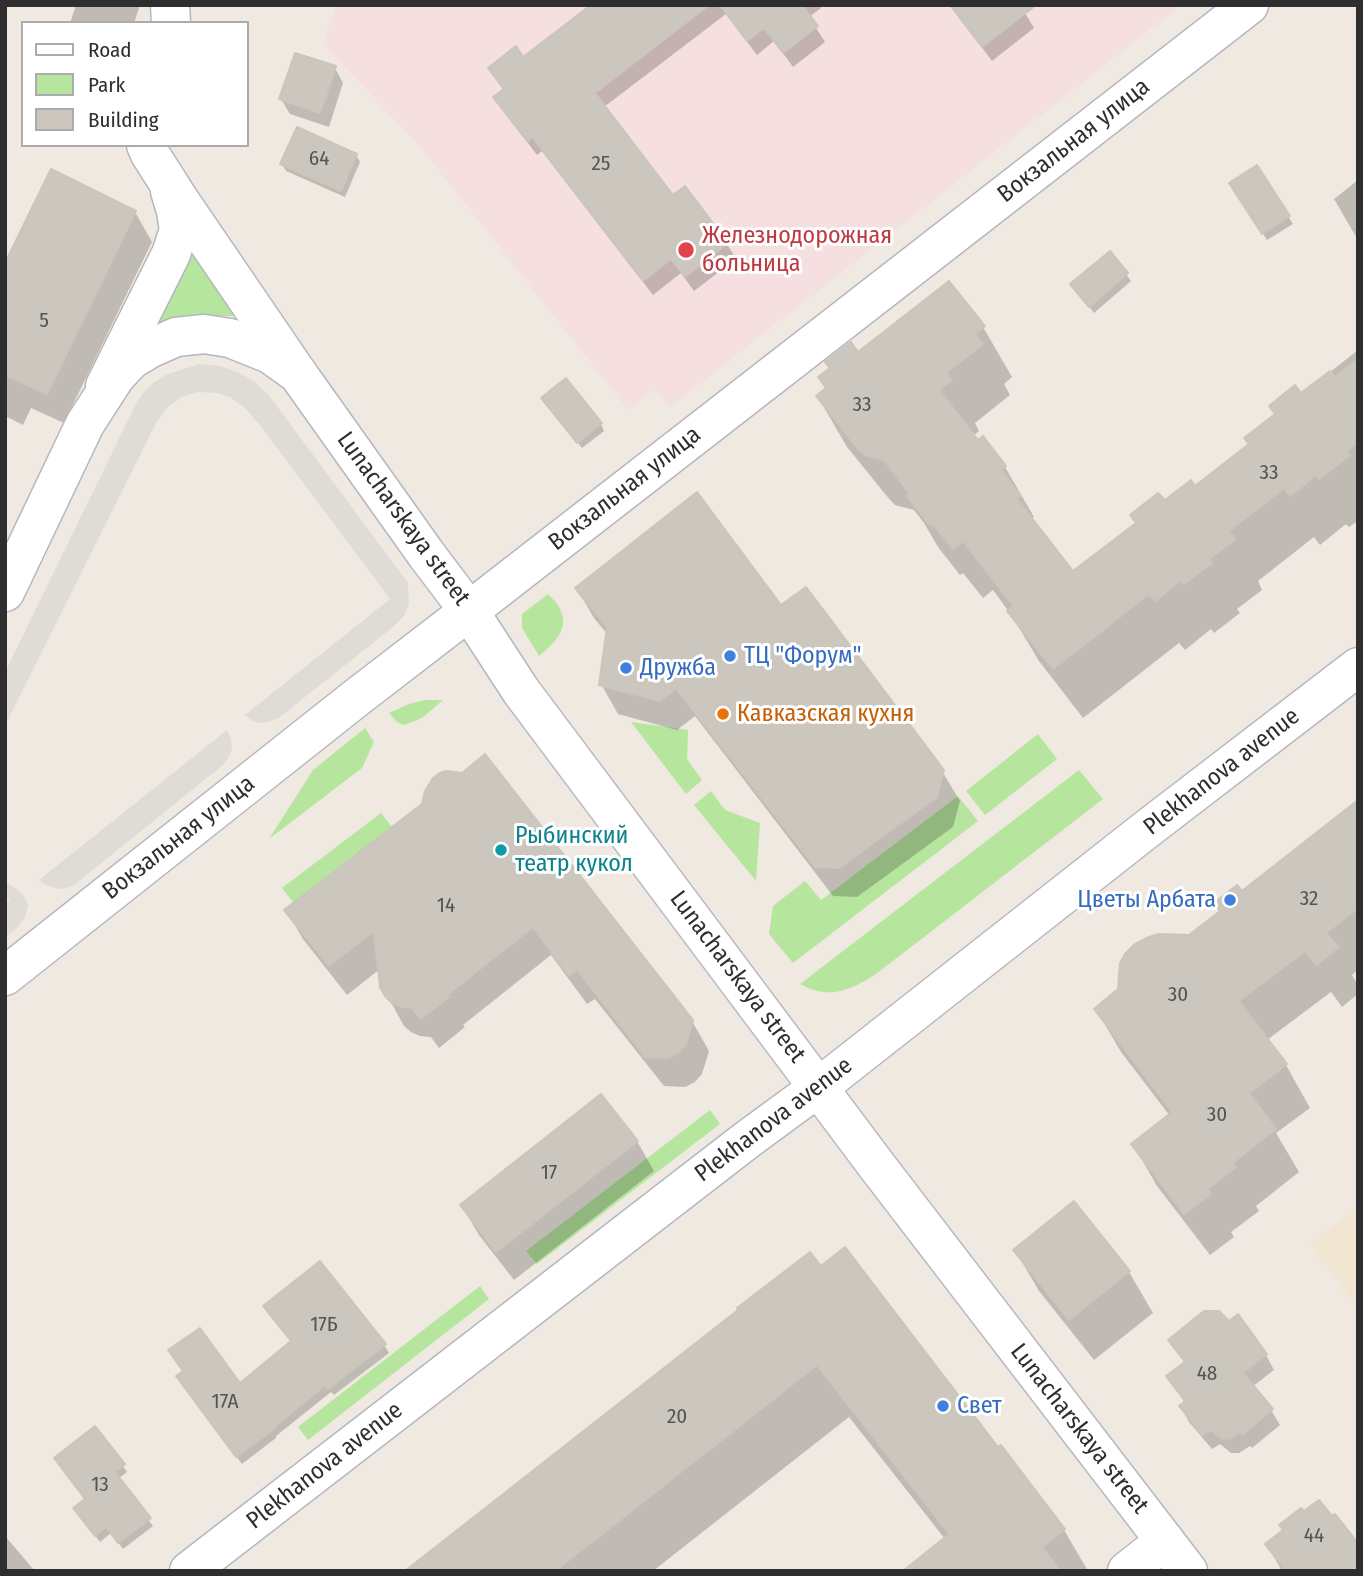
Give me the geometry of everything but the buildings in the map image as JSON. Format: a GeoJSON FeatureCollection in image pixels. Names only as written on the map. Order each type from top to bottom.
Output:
{"type":"FeatureCollection","features":[{"type":"Feature","properties":{"kind":"street","name":"Вокзальная улица"},"geometry":{"type":"LineString","coordinates":[[5,976],[356,698],[1249,5]]}},
{"type":"Feature","properties":{"kind":"street","name":"Lunacharskaya street"},"geometry":{"type":"LineString","coordinates":[[147,147],[180,201],[298,374],[469,611],[521,691],[877,1166],[1188,1571]]}},
{"type":"Feature","properties":{"kind":"street"},"geometry":{"type":"LineString","coordinates":[[5,592],[171,254],[179,230],[167,179]]}},
{"type":"Feature","properties":{"kind":"street"},"geometry":{"type":"LineString","coordinates":[[85,425],[116,376],[131,360],[176,337],[204,334],[230,338],[270,354],[298,374]]}},
{"type":"Feature","properties":{"kind":"street","name":"Plekhanova avenue"},"geometry":{"type":"LineString","coordinates":[[189,1571],[819,1087],[1358,667]]}},
{"type":"Feature","properties":{"kind":"street"},"geometry":{"type":"LineString","coordinates":[[1128,1571],[1165,1541]]}},
{"type":"Feature","properties":{"kind":"shaded area","name":"Железнодорожная больница"},"geometry":{"type":"Polygon","coordinates":[[[337,5],[1181,5],[670,407],[655,389],[628,410],[420,146],[323,44],[337,5]]]}},
{"type":"Feature","properties":{"kind":"shaded area"},"geometry":{"type":"Polygon","coordinates":[[[200,364],[221,366],[240,373],[268,394],[408,583],[409,604],[404,616],[280,717],[260,723],[245,715],[390,599],[245,408],[230,397],[197,392],[180,398],[167,408],[155,425],[5,726],[5,672],[135,406],[154,382],[168,374],[200,364]]]}},
{"type":"Feature","properties":{"kind":"shaded area"},"geometry":{"type":"Polygon","coordinates":[[[227,730],[232,749],[223,765],[74,885],[58,889],[39,880],[227,730]]]}},
{"type":"Feature","properties":{"kind":"shaded area"},"geometry":{"type":"Polygon","coordinates":[[[5,881],[22,893],[28,905],[25,918],[5,937],[5,904],[10,901],[5,897],[5,881]]]}},
{"type":"Feature","properties":{"kind":"shaded area"},"geometry":{"type":"Polygon","coordinates":[[[1358,1207],[1358,1308],[1309,1244],[1358,1207]]]}},
{"type":"Feature","properties":{"kind":"green space"},"geometry":{"type":"Polygon","coordinates":[[[196,246],[249,318],[195,316],[152,334],[196,246]]]}},
{"type":"Feature","properties":{"kind":"green space"},"geometry":{"type":"Polygon","coordinates":[[[548,594],[558,605],[562,615],[562,629],[555,641],[539,656],[522,628],[522,614],[548,594]]]}},
{"type":"Feature","properties":{"kind":"green space"},"geometry":{"type":"Polygon","coordinates":[[[425,700],[443,700],[422,718],[404,725],[389,713],[409,704],[425,700]]]}},
{"type":"Feature","properties":{"kind":"green space"},"geometry":{"type":"Polygon","coordinates":[[[631,722],[688,730],[687,759],[702,780],[686,794],[631,722]]]}},
{"type":"Feature","properties":{"kind":"green space"},"geometry":{"type":"Polygon","coordinates":[[[365,728],[374,742],[362,768],[269,839],[313,770],[365,728]]]}},
{"type":"Feature","properties":{"kind":"green space"},"geometry":{"type":"Polygon","coordinates":[[[1038,734],[1057,759],[985,815],[966,791],[1038,734]]]}},
{"type":"Feature","properties":{"kind":"green space"},"geometry":{"type":"Polygon","coordinates":[[[1079,770],[1103,799],[876,974],[839,991],[820,992],[800,984],[1079,770]]]}},
{"type":"Feature","properties":{"kind":"green space"},"geometry":{"type":"Polygon","coordinates":[[[711,791],[725,810],[760,823],[756,881],[694,805],[711,791]]]}},
{"type":"Feature","properties":{"kind":"green space"},"geometry":{"type":"Polygon","coordinates":[[[958,796],[978,821],[793,963],[769,934],[773,906],[805,881],[821,900],[958,796]]]}},
{"type":"Feature","properties":{"kind":"green space"},"geometry":{"type":"Polygon","coordinates":[[[381,813],[392,827],[293,902],[282,888],[381,813]]]}},
{"type":"Feature","properties":{"kind":"green space"},"geometry":{"type":"Polygon","coordinates":[[[710,1110],[720,1124],[537,1264],[526,1251],[710,1110]]]}},
{"type":"Feature","properties":{"kind":"green space"},"geometry":{"type":"Polygon","coordinates":[[[480,1286],[489,1299],[308,1440],[298,1427],[480,1286]]]}},
{"type":"Feature","properties":{"kind":"place","name":"Железнодорожная больница"},"geometry":{"type":"Point","coordinates":[686,250]}},
{"type":"Feature","properties":{"kind":"place","name":"ТЦ \"Форум\""},"geometry":{"type":"Point","coordinates":[730,656]}},
{"type":"Feature","properties":{"kind":"place","name":"Дружба"},"geometry":{"type":"Point","coordinates":[626,668]}},
{"type":"Feature","properties":{"kind":"place","name":"Кавказская кухня"},"geometry":{"type":"Point","coordinates":[723,714]}},
{"type":"Feature","properties":{"kind":"place","name":"Рыбинский театр кукол"},"geometry":{"type":"Point","coordinates":[501,850]}},
{"type":"Feature","properties":{"kind":"place","name":"Цветы Арбата"},"geometry":{"type":"Point","coordinates":[1230,900]}},
{"type":"Feature","properties":{"kind":"place","name":"Свет"},"geometry":{"type":"Point","coordinates":[943,1406]}}]}
